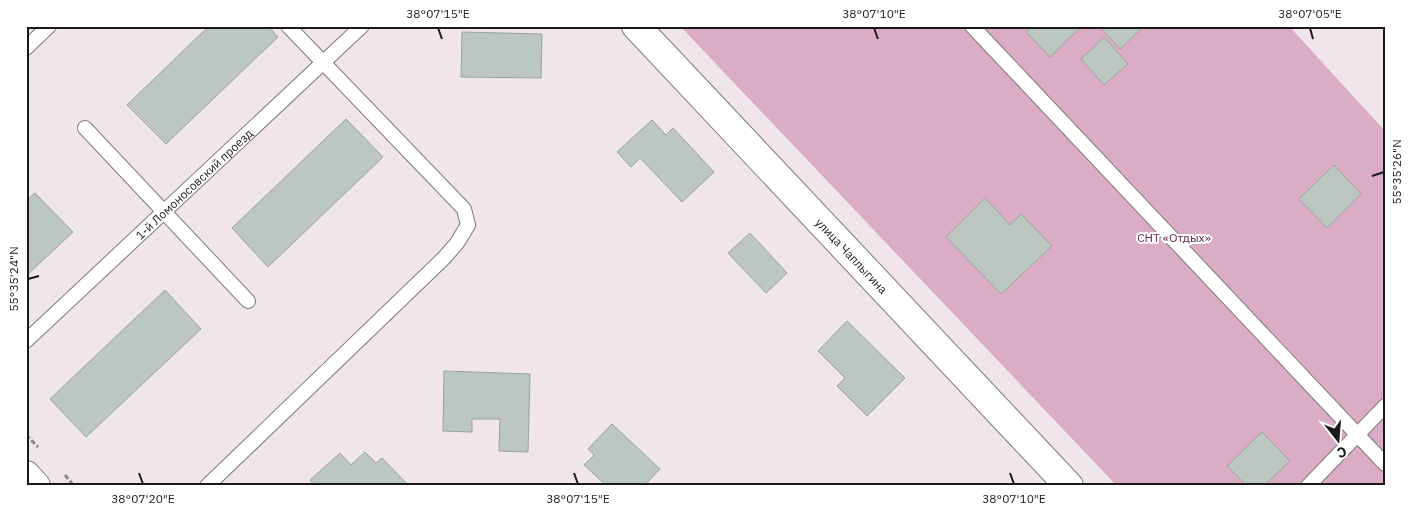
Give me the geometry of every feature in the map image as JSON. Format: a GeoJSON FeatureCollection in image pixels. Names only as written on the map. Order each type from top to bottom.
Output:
{"type":"FeatureCollection","features":[{"type":"Feature","properties":{"kind":"street","name":"улица Чаплыгина"},"geometry":{"type":"LineString","coordinates":[[636,26],[1068,486]]}},
{"type":"Feature","properties":{"kind":"street"},"geometry":{"type":"LineString","coordinates":[[26,476],[36,486]]}},
{"type":"Feature","properties":{"kind":"lane"},"geometry":{"type":"LineString","coordinates":[[26,48],[49,26]]}},
{"type":"Feature","properties":{"kind":"lane"},"geometry":{"type":"LineString","coordinates":[[206,486],[444,258],[468,225],[464,209],[288,26]]}},
{"type":"Feature","properties":{"kind":"lane","name":"1-й Ломоносовский проезд"},"geometry":{"type":"LineString","coordinates":[[26,341],[362,26]]}},
{"type":"Feature","properties":{"kind":"lane"},"geometry":{"type":"LineString","coordinates":[[972,26],[1385,464]]}},
{"type":"Feature","properties":{"kind":"lane"},"geometry":{"type":"LineString","coordinates":[[85,128],[248,301]]}},
{"type":"Feature","properties":{"kind":"lane"},"geometry":{"type":"LineString","coordinates":[[1308,486],[1385,406]]}},
{"type":"Feature","properties":{"kind":"green space","name":"СНТ «Отдых»"},"geometry":{"type":"Polygon","coordinates":[[[680,26],[1289,26],[1385,131],[1385,486],[1117,486],[680,26]]]}},
{"type":"Feature","properties":{"kind":"building"},"geometry":{"type":"Polygon","coordinates":[[[209,26],[268,26],[278,37],[166,144],[127,105],[209,26]]]}},
{"type":"Feature","properties":{"kind":"building"},"geometry":{"type":"Polygon","coordinates":[[[1032,26],[1082,26],[1050,57],[1026,32],[1032,26]]]}},
{"type":"Feature","properties":{"kind":"building"},"geometry":{"type":"Polygon","coordinates":[[[1099,26],[1144,26],[1120,49],[1099,26]]]}},
{"type":"Feature","properties":{"kind":"building"},"geometry":{"type":"Polygon","coordinates":[[[462,32],[542,34],[541,78],[461,77],[462,32]]]}},
{"type":"Feature","properties":{"kind":"building"},"geometry":{"type":"Polygon","coordinates":[[[1104,37],[1128,64],[1104,85],[1081,59],[1104,37]]]}},
{"type":"Feature","properties":{"kind":"building"},"geometry":{"type":"Polygon","coordinates":[[[346,119],[383,157],[268,267],[232,228],[346,119]]]}},
{"type":"Feature","properties":{"kind":"building"},"geometry":{"type":"Polygon","coordinates":[[[652,120],[666,135],[673,128],[714,172],[682,202],[640,158],[631,167],[617,152],[652,120]]]}},
{"type":"Feature","properties":{"kind":"building"},"geometry":{"type":"Polygon","coordinates":[[[1334,165],[1361,194],[1327,228],[1299,199],[1334,165]]]}},
{"type":"Feature","properties":{"kind":"building"},"geometry":{"type":"Polygon","coordinates":[[[35,193],[73,232],[26,276],[26,201],[35,193]]]}},
{"type":"Feature","properties":{"kind":"building"},"geometry":{"type":"Polygon","coordinates":[[[985,198],[1010,225],[1021,214],[1052,246],[1001,294],[946,237],[985,198]]]}},
{"type":"Feature","properties":{"kind":"building"},"geometry":{"type":"Polygon","coordinates":[[[750,233],[787,273],[766,293],[728,253],[750,233]]]}},
{"type":"Feature","properties":{"kind":"building"},"geometry":{"type":"Polygon","coordinates":[[[165,290],[201,329],[86,437],[50,399],[165,290]]]}},
{"type":"Feature","properties":{"kind":"building"},"geometry":{"type":"Polygon","coordinates":[[[847,321],[905,378],[867,416],[837,386],[845,378],[818,351],[847,321]]]}},
{"type":"Feature","properties":{"kind":"building"},"geometry":{"type":"Polygon","coordinates":[[[444,371],[530,374],[528,452],[499,451],[500,419],[472,419],[472,432],[443,431],[444,371]]]}},
{"type":"Feature","properties":{"kind":"building"},"geometry":{"type":"Polygon","coordinates":[[[612,424],[660,469],[644,486],[607,486],[584,465],[594,455],[588,449],[612,424]]]}},
{"type":"Feature","properties":{"kind":"building"},"geometry":{"type":"Polygon","coordinates":[[[1262,432],[1290,461],[1264,486],[1247,486],[1227,466],[1262,432]]]}},
{"type":"Feature","properties":{"kind":"building"},"geometry":{"type":"Polygon","coordinates":[[[365,452],[376,463],[382,458],[409,486],[315,486],[310,480],[340,453],[351,465],[365,452]]]}}]}
